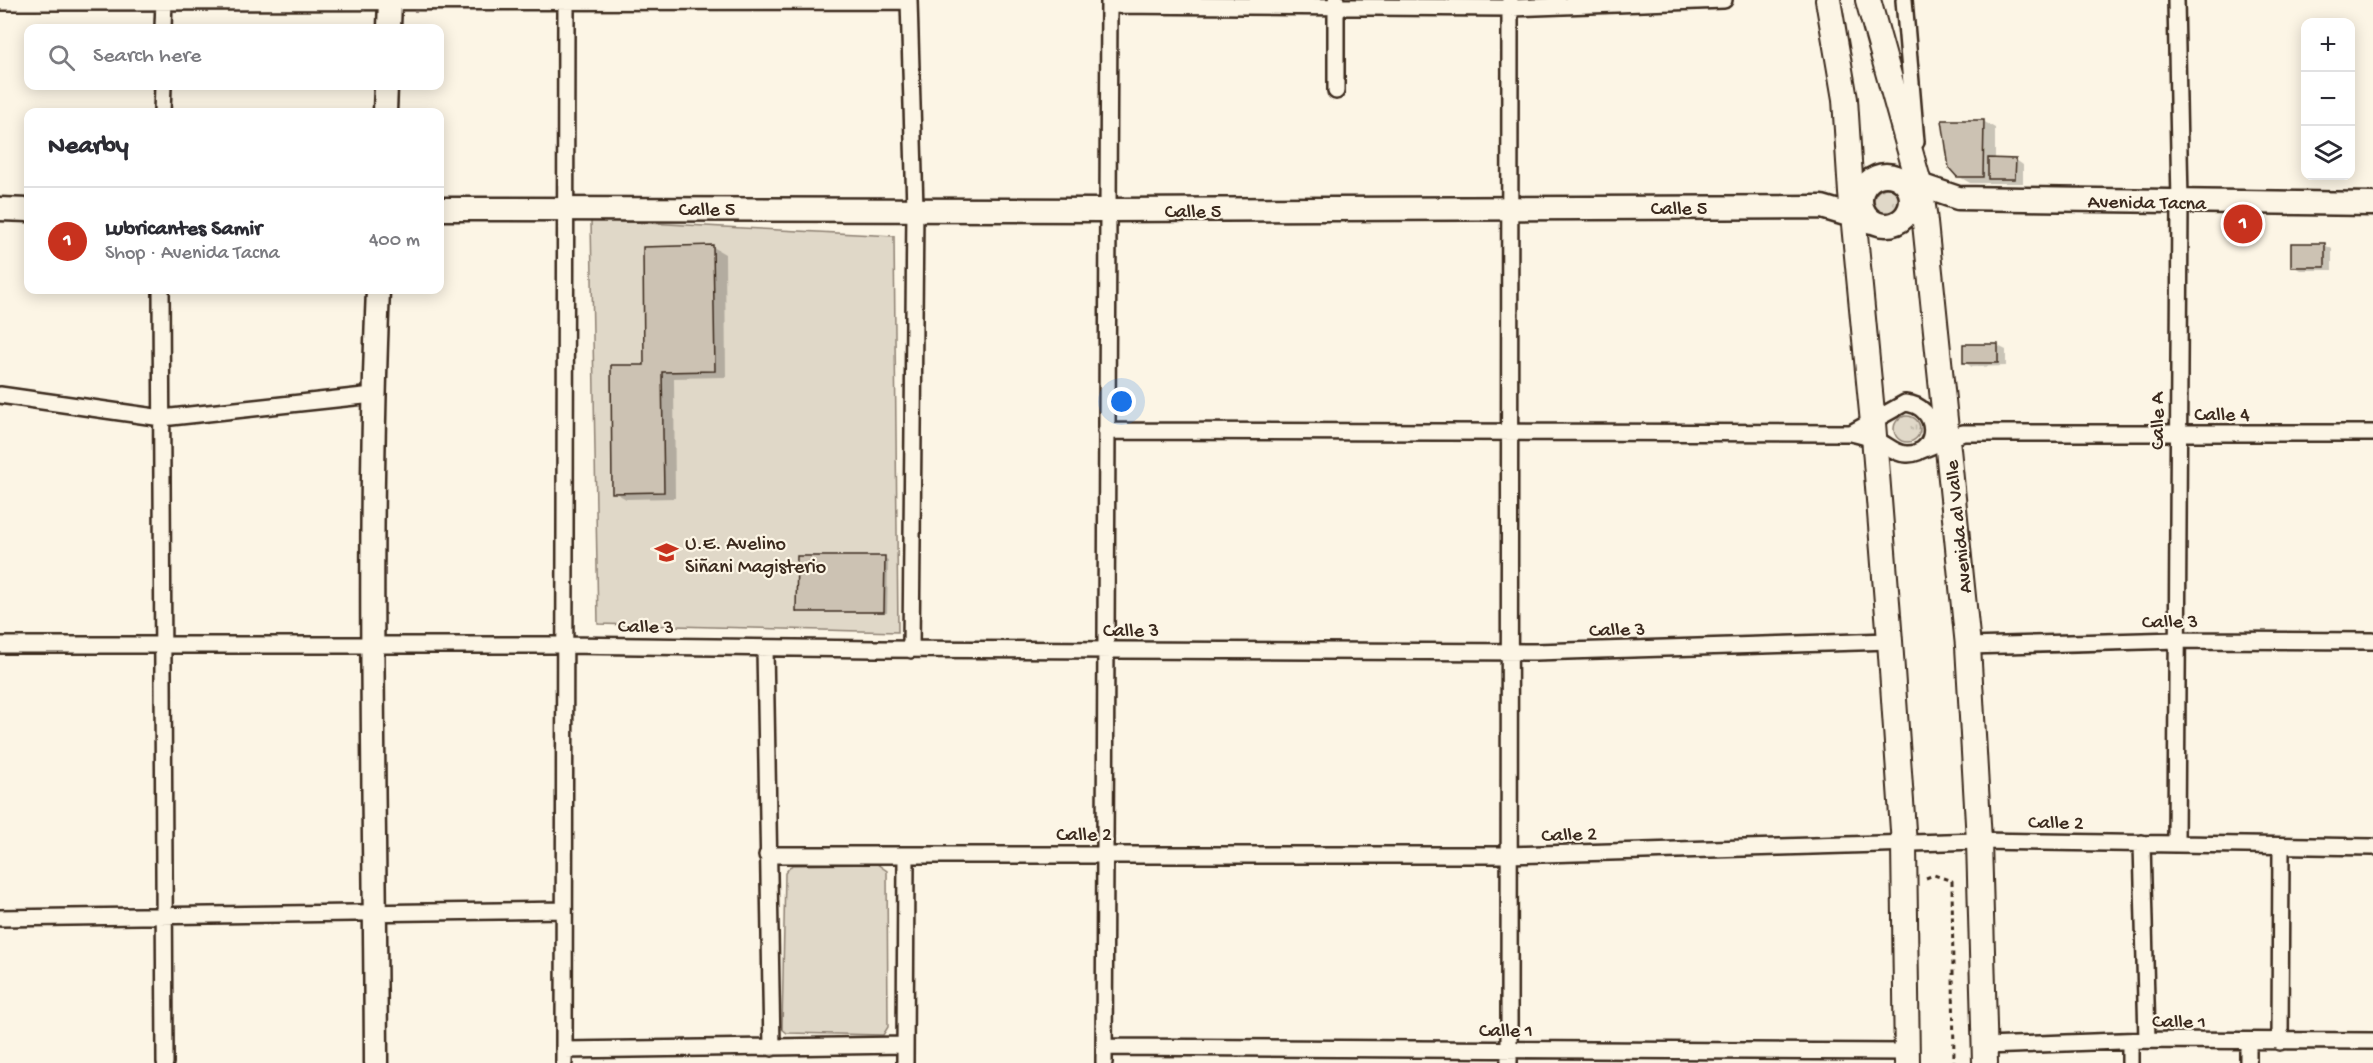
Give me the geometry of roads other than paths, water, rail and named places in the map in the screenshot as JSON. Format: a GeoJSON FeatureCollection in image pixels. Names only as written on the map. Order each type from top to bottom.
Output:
{"type":"FeatureCollection","features":[{"type":"Feature","properties":{"kind":"main road"},"geometry":{"type":"LineString","coordinates":[[388,24],[390,0]]}},
{"type":"Feature","properties":{"kind":"main road"},"geometry":{"type":"LineString","coordinates":[[1828,0],[1860,204],[1880,430],[1890,641],[1904,845],[1907,1057]]}},
{"type":"Feature","properties":{"kind":"main road","name":"Avenida al Valle"},"geometry":{"type":"LineString","coordinates":[[1868,0],[1910,183],[1924,213],[1968,646],[1979,841],[1985,1054]]}},
{"type":"Feature","properties":{"kind":"main road"},"geometry":{"type":"LineString","coordinates":[[385,108],[386,90]]}},
{"type":"Feature","properties":{"kind":"main road"},"geometry":{"type":"LineString","coordinates":[[1892,175],[1910,183],[1911,205],[1908,213],[1896,224],[1888,226],[1860,204],[1877,176],[1892,175]]}},
{"type":"Feature","properties":{"kind":"main road","name":"Avenida Tacna"},"geometry":{"type":"LineString","coordinates":[[1910,183],[1958,198],[2373,204]]}},
{"type":"Feature","properties":{"kind":"main road","name":"Avenida Tacna"},"geometry":{"type":"LineString","coordinates":[[1896,224],[1958,198]]}},
{"type":"Feature","properties":{"kind":"main road","name":"Calle 5"},"geometry":{"type":"LineString","coordinates":[[444,208],[1107,210],[1822,207],[1860,204]]}},
{"type":"Feature","properties":{"kind":"main road"},"geometry":{"type":"LineString","coordinates":[[0,209],[24,210]]}},
{"type":"Feature","properties":{"kind":"main road"},"geometry":{"type":"LineString","coordinates":[[376,1063],[372,644],[374,395],[378,294]]}},
{"type":"Feature","properties":{"kind":"street"},"geometry":{"type":"LineString","coordinates":[[566,0],[564,1056],[905,1045]]}},
{"type":"Feature","properties":{"kind":"street"},"geometry":{"type":"LineString","coordinates":[[1104,1055],[1103,854],[1109,2],[1510,4],[1724,0]]}},
{"type":"Feature","properties":{"kind":"street"},"geometry":{"type":"LineString","coordinates":[[1904,0],[1910,183]]}},
{"type":"Feature","properties":{"kind":"street","name":"Calle A"},"geometry":{"type":"LineString","coordinates":[[2176,0],[2180,202],[2176,843]]}},
{"type":"Feature","properties":{"kind":"street"},"geometry":{"type":"LineString","coordinates":[[164,1],[164,24]]}},
{"type":"Feature","properties":{"kind":"street"},"geometry":{"type":"LineString","coordinates":[[0,2],[909,1],[915,209],[911,650]]}},
{"type":"Feature","properties":{"kind":"street"},"geometry":{"type":"LineString","coordinates":[[1336,3],[1336,92]]}},
{"type":"Feature","properties":{"kind":"street"},"geometry":{"type":"LineString","coordinates":[[1509,1056],[1510,4]]}},
{"type":"Feature","properties":{"kind":"street"},"geometry":{"type":"LineString","coordinates":[[162,108],[163,90]]}},
{"type":"Feature","properties":{"kind":"street"},"geometry":{"type":"LineString","coordinates":[[162,294],[165,1063]]}},
{"type":"Feature","properties":{"kind":"street"},"geometry":{"type":"LineString","coordinates":[[0,395],[162,418],[374,395]]}},
{"type":"Feature","properties":{"kind":"street"},"geometry":{"type":"LineString","coordinates":[[1106,431],[1508,434],[1851,433],[1880,430],[1898,405],[1905,403],[1920,407],[1946,427]]}},
{"type":"Feature","properties":{"kind":"street"},"geometry":{"type":"LineString","coordinates":[[1880,430],[1900,453],[1917,452],[1924,448],[1932,434],[1932,425],[1946,427]]}},
{"type":"Feature","properties":{"kind":"street","name":"Calle 4"},"geometry":{"type":"LineString","coordinates":[[1917,452],[1946,427],[2177,434],[2373,433]]}},
{"type":"Feature","properties":{"kind":"street","name":"Calle 3"},"geometry":{"type":"LineString","coordinates":[[1968,646],[2178,640],[2373,641]]}},
{"type":"Feature","properties":{"kind":"street","name":"Calle 3"},"geometry":{"type":"LineString","coordinates":[[0,645],[372,644],[911,650],[1509,652],[1890,641]]}},
{"type":"Feature","properties":{"kind":"street"},"geometry":{"type":"LineString","coordinates":[[765,648],[772,1048]]}},
{"type":"Feature","properties":{"kind":"street","name":"Calle 2"},"geometry":{"type":"LineString","coordinates":[[767,855],[1508,855],[1979,841],[2373,847]]}},
{"type":"Feature","properties":{"kind":"street"},"geometry":{"type":"LineString","coordinates":[[2142,843],[2147,1040]]}},
{"type":"Feature","properties":{"kind":"street"},"geometry":{"type":"LineString","coordinates":[[2280,1042],[2281,847]]}},
{"type":"Feature","properties":{"kind":"street"},"geometry":{"type":"LineString","coordinates":[[904,1063],[906,855]]}},
{"type":"Feature","properties":{"kind":"street"},"geometry":{"type":"LineString","coordinates":[[0,918],[564,910]]}},
{"type":"Feature","properties":{"kind":"street","name":"Calle 1"},"geometry":{"type":"LineString","coordinates":[[1985,1054],[2147,1040],[2373,1041]]}},
{"type":"Feature","properties":{"kind":"street"},"geometry":{"type":"LineString","coordinates":[[2130,1041],[2130,1063]]}},
{"type":"Feature","properties":{"kind":"street"},"geometry":{"type":"LineString","coordinates":[[2248,1042],[2248,1063]]}},
{"type":"Feature","properties":{"kind":"street","name":"Calle 1"},"geometry":{"type":"LineString","coordinates":[[1104,1055],[1907,1057]]}},
{"type":"Feature","properties":{"kind":"place","name":"Lubricantes Samir"},"geometry":{"type":"Point","coordinates":[2243,224]}},
{"type":"Feature","properties":{"kind":"place","name":"U.E. Avelino Siñani Magisterio"},"geometry":{"type":"Point","coordinates":[667,553]}}]}
